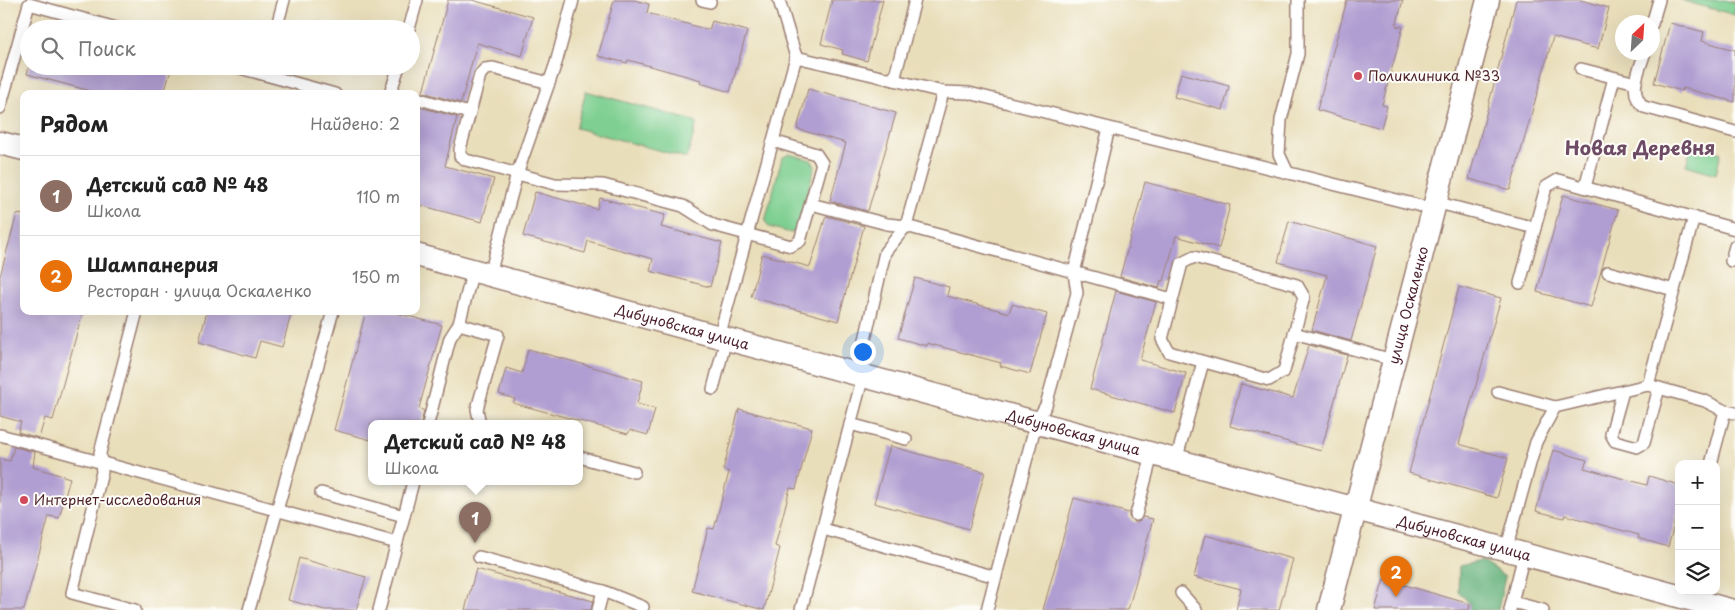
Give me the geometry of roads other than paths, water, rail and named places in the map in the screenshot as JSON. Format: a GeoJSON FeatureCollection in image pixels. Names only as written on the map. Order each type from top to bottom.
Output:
{"type":"FeatureCollection","features":[{"type":"Feature","properties":{"kind":"street","name":"улица Оскаленко"},"geometry":{"type":"LineString","coordinates":[[1328,610],[1488,0]]}},
{"type":"Feature","properties":{"kind":"street"},"geometry":{"type":"LineString","coordinates":[[0,143],[20,148]]}},
{"type":"Feature","properties":{"kind":"street","name":"Дибуновская улица"},"geometry":{"type":"LineString","coordinates":[[420,256],[1730,610]]}},
{"type":"Feature","properties":{"kind":"lane"},"geometry":{"type":"LineString","coordinates":[[278,20],[284,0]]}},
{"type":"Feature","properties":{"kind":"lane"},"geometry":{"type":"LineString","coordinates":[[411,20],[417,0]]}},
{"type":"Feature","properties":{"kind":"lane"},"geometry":{"type":"LineString","coordinates":[[429,420],[450,338],[459,324],[481,272],[517,174],[549,83],[573,0]]}},
{"type":"Feature","properties":{"kind":"lane"},"geometry":{"type":"LineString","coordinates":[[713,389],[722,338],[747,234],[796,58],[779,0]]}},
{"type":"Feature","properties":{"kind":"lane"},"geometry":{"type":"LineString","coordinates":[[894,80],[914,0]]}},
{"type":"Feature","properties":{"kind":"lane"},"geometry":{"type":"LineString","coordinates":[[1288,173],[1279,154],[1281,120],[1298,54],[1298,0]]}},
{"type":"Feature","properties":{"kind":"lane"},"geometry":{"type":"LineString","coordinates":[[1655,15],[1659,0]]}},
{"type":"Feature","properties":{"kind":"lane"},"geometry":{"type":"LineString","coordinates":[[0,108],[24,2],[88,20]]}},
{"type":"Feature","properties":{"kind":"lane"},"geometry":{"type":"LineString","coordinates":[[796,58],[943,92],[969,93],[1288,173],[1535,228]]}},
{"type":"Feature","properties":{"kind":"lane"},"geometry":{"type":"LineString","coordinates":[[1643,60],[1634,90],[1636,100],[1644,108],[1735,132]]}},
{"type":"Feature","properties":{"kind":"lane"},"geometry":{"type":"LineString","coordinates":[[549,83],[493,68],[485,69],[480,75],[469,113],[460,156],[466,160],[555,184],[603,185],[683,206],[713,225],[791,246],[800,241],[822,163],[816,154],[773,141]]}},
{"type":"Feature","properties":{"kind":"lane"},"geometry":{"type":"LineString","coordinates":[[1581,69],[1636,84]]}},
{"type":"Feature","properties":{"kind":"lane"},"geometry":{"type":"LineString","coordinates":[[280,75],[323,90]]}},
{"type":"Feature","properties":{"kind":"lane"},"geometry":{"type":"LineString","coordinates":[[395,90],[397,75]]}},
{"type":"Feature","properties":{"kind":"lane"},"geometry":{"type":"LineString","coordinates":[[1585,187],[1614,78]]}},
{"type":"Feature","properties":{"kind":"lane"},"geometry":{"type":"LineString","coordinates":[[801,610],[850,424],[886,252],[906,226],[943,92]]}},
{"type":"Feature","properties":{"kind":"lane"},"geometry":{"type":"LineString","coordinates":[[420,99],[469,113]]}},
{"type":"Feature","properties":{"kind":"lane"},"geometry":{"type":"LineString","coordinates":[[987,610],[1036,423],[1046,405],[1077,292],[1074,272],[1109,128]]}},
{"type":"Feature","properties":{"kind":"lane"},"geometry":{"type":"LineString","coordinates":[[1520,283],[1546,187],[1558,180],[1735,228]]}},
{"type":"Feature","properties":{"kind":"lane"},"geometry":{"type":"LineString","coordinates":[[810,204],[887,224],[906,226],[1172,299]]}},
{"type":"Feature","properties":{"kind":"lane"},"geometry":{"type":"LineString","coordinates":[[1623,391],[1611,434],[1615,440],[1637,447],[1644,443],[1674,290],[1694,217]]}},
{"type":"Feature","properties":{"kind":"lane"},"geometry":{"type":"LineString","coordinates":[[1731,261],[1735,246]]}},
{"type":"Feature","properties":{"kind":"lane"},"geometry":{"type":"LineString","coordinates":[[1194,257],[1298,285],[1304,296],[1294,333],[1284,371],[1269,380],[1169,352],[1162,339],[1182,264],[1194,257]]}},
{"type":"Feature","properties":{"kind":"lane"},"geometry":{"type":"LineString","coordinates":[[1608,272],[1674,290]]}},
{"type":"Feature","properties":{"kind":"lane"},"geometry":{"type":"LineString","coordinates":[[135,610],[72,593],[102,472],[100,453],[137,315]]}},
{"type":"Feature","properties":{"kind":"lane"},"geometry":{"type":"LineString","coordinates":[[249,610],[332,315]]}},
{"type":"Feature","properties":{"kind":"lane"},"geometry":{"type":"LineString","coordinates":[[459,324],[498,335],[478,409],[479,420]]}},
{"type":"Feature","properties":{"kind":"lane"},"geometry":{"type":"LineString","coordinates":[[1294,333],[1393,360]]}},
{"type":"Feature","properties":{"kind":"lane"},"geometry":{"type":"LineString","coordinates":[[1176,461],[1203,362]]}},
{"type":"Feature","properties":{"kind":"lane"},"geometry":{"type":"LineString","coordinates":[[1498,392],[1555,407],[1623,391],[1654,387],[1705,401],[1730,412],[1712,460]]}},
{"type":"Feature","properties":{"kind":"lane"},"geometry":{"type":"LineString","coordinates":[[1543,610],[1511,606],[1515,552],[1536,442],[1555,407]]}},
{"type":"Feature","properties":{"kind":"lane"},"geometry":{"type":"LineString","coordinates":[[850,424],[906,439]]}},
{"type":"Feature","properties":{"kind":"lane"},"geometry":{"type":"LineString","coordinates":[[0,435],[397,544]]}},
{"type":"Feature","properties":{"kind":"lane"},"geometry":{"type":"LineString","coordinates":[[1136,515],[1152,455]]}},
{"type":"Feature","properties":{"kind":"lane"},"geometry":{"type":"LineString","coordinates":[[583,458],[634,472]]}},
{"type":"Feature","properties":{"kind":"lane"},"geometry":{"type":"LineString","coordinates":[[380,610],[412,485]]}},
{"type":"Feature","properties":{"kind":"lane"},"geometry":{"type":"LineString","coordinates":[[321,493],[404,516]]}},
{"type":"Feature","properties":{"kind":"lane"},"geometry":{"type":"LineString","coordinates":[[822,529],[996,577]]}},
{"type":"Feature","properties":{"kind":"lane"},"geometry":{"type":"LineString","coordinates":[[479,557],[603,591],[642,607]]}},
{"type":"Feature","properties":{"kind":"lane"},"geometry":{"type":"LineString","coordinates":[[598,610],[603,591]]}},
{"type":"Feature","properties":{"kind":"lane"},"geometry":{"type":"LineString","coordinates":[[1181,593],[1196,610]]}},
{"type":"Feature","properties":{"kind":"place","name":"Поликлиника №33"},"geometry":{"type":"Point","coordinates":[1358,76]}},
{"type":"Feature","properties":{"kind":"place","name":"Интернет-исследования"},"geometry":{"type":"Point","coordinates":[24,500]}},
{"type":"Feature","properties":{"kind":"place","name":"Детский сад № 48"},"geometry":{"type":"Point","coordinates":[475,543]}},
{"type":"Feature","properties":{"kind":"place","name":"Шампанерия"},"geometry":{"type":"Point","coordinates":[1396,597]}},
{"type":"Feature","properties":{"kind":"district","name":"Новая Деревня"},"geometry":{"type":"Point","coordinates":[1640,148]}}]}
